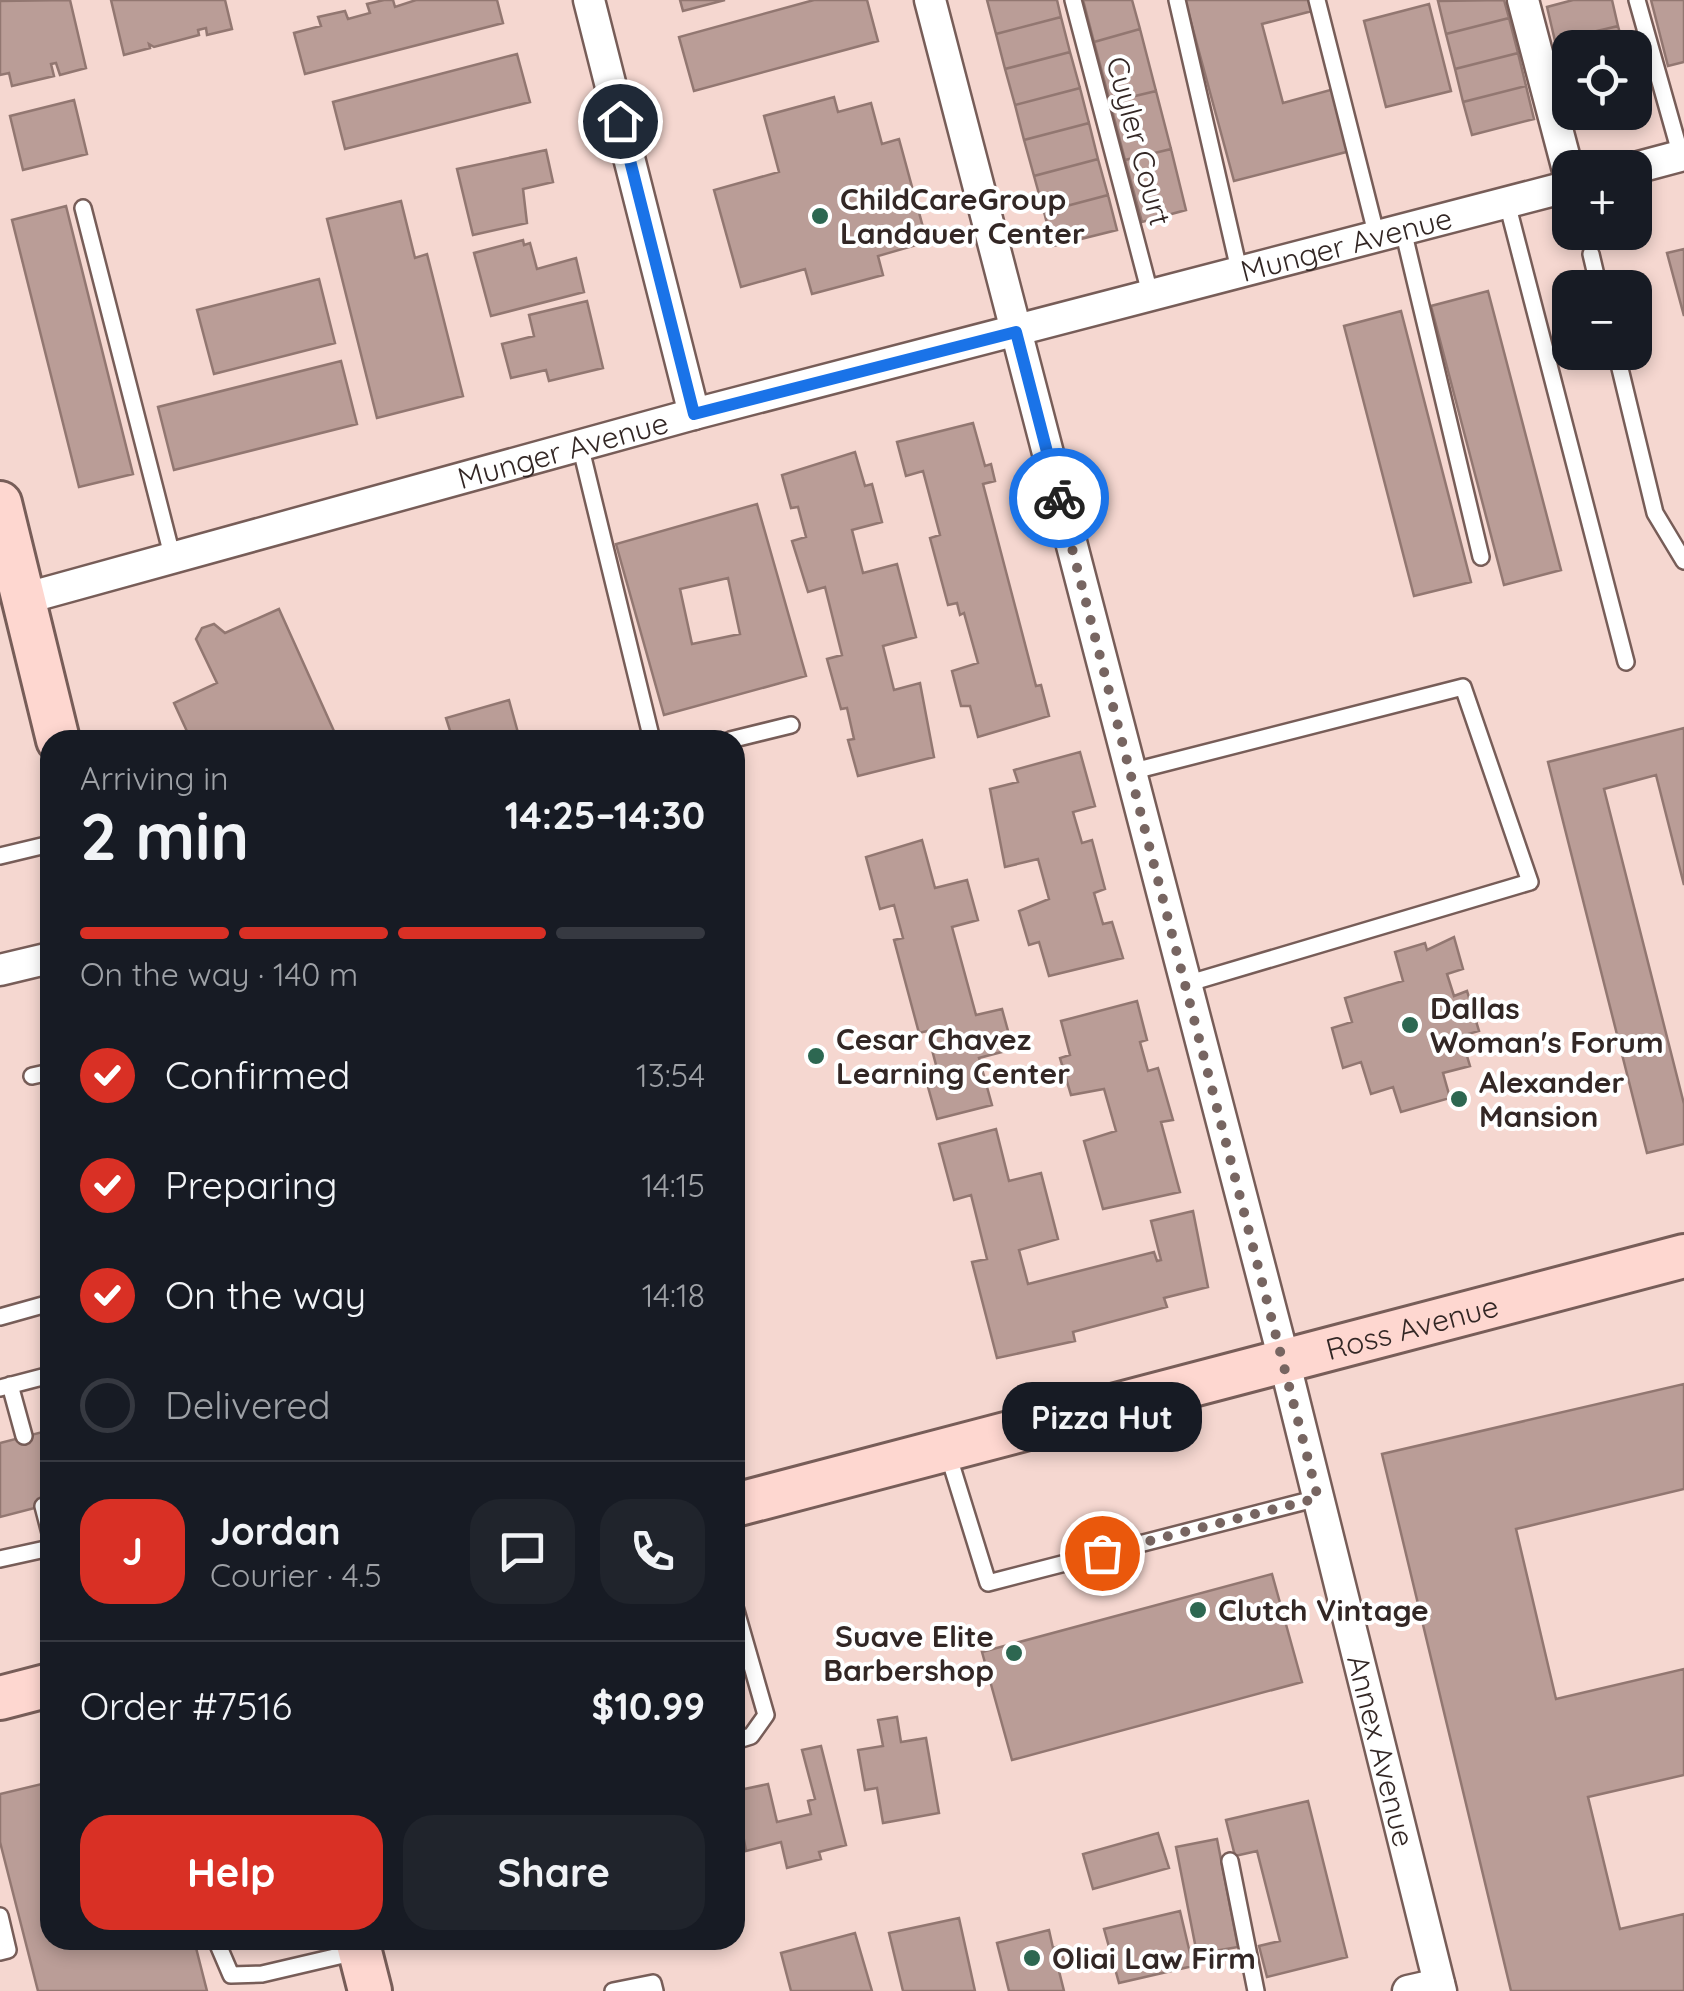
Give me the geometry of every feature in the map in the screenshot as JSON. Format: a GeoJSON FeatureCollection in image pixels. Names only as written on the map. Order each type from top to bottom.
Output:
{"type":"FeatureCollection","features":[{"type":"Feature","properties":{"kind":"main road"},"geometry":{"type":"LineString","coordinates":[[0,503],[56,730]]}},
{"type":"Feature","properties":{"kind":"main road","name":"Ross Avenue"},"geometry":{"type":"LineString","coordinates":[[745,1502],[1684,1256]]}},
{"type":"Feature","properties":{"kind":"main road"},"geometry":{"type":"LineString","coordinates":[[0,1698],[40,1688]]}},
{"type":"Feature","properties":{"kind":"street"},"geometry":{"type":"LineString","coordinates":[[589,0],[694,414]]}},
{"type":"Feature","properties":{"kind":"street","name":"Annex Avenue"},"geometry":{"type":"LineString","coordinates":[[930,0],[1284,1360],[1440,1988]]}},
{"type":"Feature","properties":{"kind":"street"},"geometry":{"type":"LineString","coordinates":[[1523,0],[1562,150]]}},
{"type":"Feature","properties":{"kind":"street"},"geometry":{"type":"LineString","coordinates":[[1652,163],[1682,155]]}},
{"type":"Feature","properties":{"kind":"street","name":"Munger Avenue"},"geometry":{"type":"LineString","coordinates":[[24,599],[694,414],[1240,274],[1552,188]]}},
{"type":"Feature","properties":{"kind":"street"},"geometry":{"type":"LineString","coordinates":[[0,970],[40,960]]}},
{"type":"Feature","properties":{"kind":"street"},"geometry":{"type":"LineString","coordinates":[[1408,1991],[1440,1988]]}},
{"type":"Feature","properties":{"kind":"lane","name":"Cuyler Court"},"geometry":{"type":"LineString","coordinates":[[1073,0],[1151,297]]}},
{"type":"Feature","properties":{"kind":"lane"},"geometry":{"type":"LineString","coordinates":[[1177,0],[1240,274]]}},
{"type":"Feature","properties":{"kind":"lane"},"geometry":{"type":"LineString","coordinates":[[1316,0],[1390,233],[1481,557]]}},
{"type":"Feature","properties":{"kind":"lane"},"geometry":{"type":"LineString","coordinates":[[1638,0],[1682,155]]}},
{"type":"Feature","properties":{"kind":"lane"},"geometry":{"type":"LineString","coordinates":[[1507,202],[1626,662]]}},
{"type":"Feature","properties":{"kind":"lane"},"geometry":{"type":"LineString","coordinates":[[84,208],[173,559]]}},
{"type":"Feature","properties":{"kind":"lane"},"geometry":{"type":"LineString","coordinates":[[1591,254],[1595,270]]}},
{"type":"Feature","properties":{"kind":"lane"},"geometry":{"type":"LineString","coordinates":[[1620,370],[1655,513],[1684,561]]}},
{"type":"Feature","properties":{"kind":"lane"},"geometry":{"type":"LineString","coordinates":[[580,446],[650,730]]}},
{"type":"Feature","properties":{"kind":"lane"},"geometry":{"type":"LineString","coordinates":[[1130,772],[1464,686],[1530,882],[1186,984]]}},
{"type":"Feature","properties":{"kind":"lane"},"geometry":{"type":"LineString","coordinates":[[745,736],[791,725]]}},
{"type":"Feature","properties":{"kind":"lane"},"geometry":{"type":"LineString","coordinates":[[0,856],[40,846]]}},
{"type":"Feature","properties":{"kind":"lane"},"geometry":{"type":"LineString","coordinates":[[32,1076],[40,1074]]}},
{"type":"Feature","properties":{"kind":"lane"},"geometry":{"type":"LineString","coordinates":[[0,1317],[40,1306]]}},
{"type":"Feature","properties":{"kind":"lane"},"geometry":{"type":"LineString","coordinates":[[24,1436],[5,1387],[40,1377]]}},
{"type":"Feature","properties":{"kind":"lane"},"geometry":{"type":"LineString","coordinates":[[946,1449],[988,1583],[1318,1498]]}},
{"type":"Feature","properties":{"kind":"lane"},"geometry":{"type":"LineString","coordinates":[[0,1559],[40,1550]]}},
{"type":"Feature","properties":{"kind":"lane"},"geometry":{"type":"LineString","coordinates":[[745,1651],[766,1715],[751,1736],[745,1738]]}},
{"type":"Feature","properties":{"kind":"lane"},"geometry":{"type":"LineString","coordinates":[[1230,1861],[1256,1991]]}},
{"type":"Feature","properties":{"kind":"lane"},"geometry":{"type":"LineString","coordinates":[[0,1916],[8,1950],[0,1952]]}},
{"type":"Feature","properties":{"kind":"lane"},"geometry":{"type":"LineString","coordinates":[[220,1950],[231,1975],[362,1961]]}},
{"type":"Feature","properties":{"kind":"lane"},"geometry":{"type":"LineString","coordinates":[[613,1991],[653,1983],[655,1991]]}},
{"type":"Feature","properties":{"kind":"building"},"geometry":{"type":"Polygon","coordinates":[[[70,0],[86,68],[60,75],[56,63],[51,64],[54,76],[12,86],[9,73],[0,75],[0,1],[70,0]]]}},
{"type":"Feature","properties":{"kind":"building"},"geometry":{"type":"Polygon","coordinates":[[[111,0],[225,0],[232,29],[207,35],[206,28],[198,30],[199,35],[154,47],[149,44],[150,48],[124,55],[111,0]]]}},
{"type":"Feature","properties":{"kind":"building"},"geometry":{"type":"Polygon","coordinates":[[[393,0],[395,7],[416,0],[497,0],[503,23],[305,74],[294,33],[321,26],[318,17],[345,11],[348,19],[370,13],[367,4],[393,0]]]}},
{"type":"Feature","properties":{"kind":"building"},"geometry":{"type":"Polygon","coordinates":[[[680,0],[725,0],[683,11],[680,0]]]}},
{"type":"Feature","properties":{"kind":"building"},"geometry":{"type":"Polygon","coordinates":[[[814,0],[867,0],[878,41],[694,91],[679,37],[814,0]]]}},
{"type":"Feature","properties":{"kind":"building"},"geometry":{"type":"Polygon","coordinates":[[[987,0],[1057,0],[1061,17],[996,34],[987,0]]]}},
{"type":"Feature","properties":{"kind":"building"},"geometry":{"type":"Polygon","coordinates":[[[1083,0],[1132,0],[1140,29],[1094,42],[1083,0]]]}},
{"type":"Feature","properties":{"kind":"building"},"geometry":{"type":"Polygon","coordinates":[[[1185,0],[1309,0],[1312,11],[1262,24],[1283,103],[1334,89],[1350,151],[1234,181],[1185,0]]]}},
{"type":"Feature","properties":{"kind":"building"},"geometry":{"type":"Polygon","coordinates":[[[1504,0],[1509,18],[1446,34],[1438,1],[1504,0]]]}},
{"type":"Feature","properties":{"kind":"building"},"geometry":{"type":"Polygon","coordinates":[[[1573,0],[1612,0],[1618,26],[1552,30],[1547,7],[1573,0]]]}},
{"type":"Feature","properties":{"kind":"building"},"geometry":{"type":"Polygon","coordinates":[[[1651,0],[1684,0],[1684,62],[1668,66],[1651,0]]]}},
{"type":"Feature","properties":{"kind":"building"},"geometry":{"type":"Polygon","coordinates":[[[1429,4],[1451,91],[1386,107],[1364,21],[1429,4]]]}},
{"type":"Feature","properties":{"kind":"building"},"geometry":{"type":"Polygon","coordinates":[[[1061,17],[1070,52],[1005,69],[996,34],[1061,17]]]}},
{"type":"Feature","properties":{"kind":"building"},"geometry":{"type":"Polygon","coordinates":[[[1509,18],[1518,53],[1455,69],[1446,34],[1509,18]]]}},
{"type":"Feature","properties":{"kind":"building"},"geometry":{"type":"Polygon","coordinates":[[[1140,29],[1156,91],[1110,102],[1094,42],[1140,29]]]}},
{"type":"Feature","properties":{"kind":"building"},"geometry":{"type":"Polygon","coordinates":[[[1070,52],[1080,88],[1015,105],[1005,69],[1070,52]]]}},
{"type":"Feature","properties":{"kind":"building"},"geometry":{"type":"Polygon","coordinates":[[[1518,53],[1526,86],[1463,102],[1455,69],[1518,53]]]}},
{"type":"Feature","properties":{"kind":"building"},"geometry":{"type":"Polygon","coordinates":[[[517,54],[530,102],[345,149],[333,102],[517,54]]]}},
{"type":"Feature","properties":{"kind":"building"},"geometry":{"type":"Polygon","coordinates":[[[1526,86],[1534,119],[1472,135],[1463,102],[1526,86]]]}},
{"type":"Feature","properties":{"kind":"building"},"geometry":{"type":"Polygon","coordinates":[[[1080,88],[1089,123],[1024,140],[1015,105],[1080,88]]]}},
{"type":"Feature","properties":{"kind":"building"},"geometry":{"type":"Polygon","coordinates":[[[1156,91],[1171,149],[1125,160],[1110,102],[1156,91]]]}},
{"type":"Feature","properties":{"kind":"building","name":"ChildCareGroup Landauer Center"},"geometry":{"type":"Polygon","coordinates":[[[834,97],[838,112],[871,103],[882,144],[899,139],[927,242],[878,256],[883,275],[812,294],[805,269],[741,287],[714,190],[779,172],[764,116],[834,97]]]}},
{"type":"Feature","properties":{"kind":"building"},"geometry":{"type":"Polygon","coordinates":[[[74,100],[87,154],[23,170],[10,116],[74,100]]]}},
{"type":"Feature","properties":{"kind":"building"},"geometry":{"type":"Polygon","coordinates":[[[1089,123],[1098,159],[1034,176],[1024,140],[1089,123]]]}},
{"type":"Feature","properties":{"kind":"building"},"geometry":{"type":"Polygon","coordinates":[[[1171,149],[1186,210],[1142,222],[1125,160],[1171,149]]]}},
{"type":"Feature","properties":{"kind":"building"},"geometry":{"type":"Polygon","coordinates":[[[546,150],[553,182],[523,189],[527,223],[473,235],[457,169],[546,150]]]}},
{"type":"Feature","properties":{"kind":"building"},"geometry":{"type":"Polygon","coordinates":[[[1098,159],[1108,195],[1044,212],[1034,176],[1098,159]]]}},
{"type":"Feature","properties":{"kind":"building"},"geometry":{"type":"Polygon","coordinates":[[[1108,195],[1117,230],[1053,246],[1044,212],[1108,195]]]}},
{"type":"Feature","properties":{"kind":"building"},"geometry":{"type":"Polygon","coordinates":[[[401,201],[415,258],[427,254],[463,396],[377,418],[327,219],[401,201]]]}},
{"type":"Feature","properties":{"kind":"building"},"geometry":{"type":"Polygon","coordinates":[[[66,206],[133,474],[79,487],[12,220],[66,206]]]}},
{"type":"Feature","properties":{"kind":"building"},"geometry":{"type":"Polygon","coordinates":[[[523,240],[524,245],[530,243],[537,269],[576,258],[584,292],[491,316],[474,253],[523,240]]]}},
{"type":"Feature","properties":{"kind":"building"},"geometry":{"type":"Polygon","coordinates":[[[1684,249],[1684,316],[1667,253],[1684,249]]]}},
{"type":"Feature","properties":{"kind":"building"},"geometry":{"type":"Polygon","coordinates":[[[319,279],[335,343],[214,374],[197,310],[319,279]]]}},
{"type":"Feature","properties":{"kind":"building"},"geometry":{"type":"Polygon","coordinates":[[[1488,291],[1561,570],[1504,585],[1431,306],[1488,291]]]}},
{"type":"Feature","properties":{"kind":"building"},"geometry":{"type":"Polygon","coordinates":[[[587,301],[603,368],[549,381],[546,370],[511,378],[502,344],[534,336],[529,315],[587,301]]]}},
{"type":"Feature","properties":{"kind":"building"},"geometry":{"type":"Polygon","coordinates":[[[1401,311],[1471,582],[1414,596],[1344,326],[1401,311]]]}},
{"type":"Feature","properties":{"kind":"building"},"geometry":{"type":"Polygon","coordinates":[[[341,361],[357,424],[174,470],[158,407],[341,361]]]}},
{"type":"Feature","properties":{"kind":"building"},"geometry":{"type":"Polygon","coordinates":[[[973,423],[985,466],[991,464],[995,481],[983,484],[1036,686],[1041,685],[1049,716],[978,737],[970,706],[961,706],[952,671],[978,663],[964,613],[960,615],[957,603],[948,605],[930,538],[940,535],[923,471],[906,476],[897,442],[973,423]]]}},
{"type":"Feature","properties":{"kind":"building"},"geometry":{"type":"Polygon","coordinates":[[[855,452],[865,486],[872,484],[882,522],[852,530],[863,573],[897,564],[916,637],[883,646],[894,690],[920,683],[934,757],[858,776],[848,740],[854,739],[847,708],[841,709],[827,659],[842,655],[825,587],[808,592],[792,541],[806,537],[798,507],[791,508],[782,475],[855,452]]]}},
{"type":"Feature","properties":{"kind":"building"},"geometry":{"type":"Polygon","coordinates":[[[757,504],[806,676],[664,715],[616,544],[757,504]],[[728,578],[680,589],[692,644],[740,634],[728,578]]]}},
{"type":"Feature","properties":{"kind":"building"},"geometry":{"type":"Polygon","coordinates":[[[279,609],[333,730],[186,730],[174,703],[217,683],[196,639],[202,628],[214,624],[225,633],[279,609]]]}},
{"type":"Feature","properties":{"kind":"building"},"geometry":{"type":"Polygon","coordinates":[[[509,700],[517,730],[450,730],[446,718],[509,700]]]}},
{"type":"Feature","properties":{"kind":"building"},"geometry":{"type":"Polygon","coordinates":[[[1684,728],[1684,885],[1656,775],[1604,789],[1684,1104],[1684,1144],[1647,1153],[1548,762],[1684,728]]]}},
{"type":"Feature","properties":{"kind":"building"},"geometry":{"type":"Polygon","coordinates":[[[1080,752],[1095,806],[1073,812],[1082,843],[1092,840],[1105,889],[1094,893],[1103,924],[1112,922],[1123,958],[1049,976],[1039,942],[1029,945],[1019,911],[1049,899],[1038,859],[1005,867],[990,789],[1018,782],[1014,770],[1080,752]]]}},
{"type":"Feature","properties":{"kind":"building"},"geometry":{"type":"Polygon","coordinates":[[[922,840],[935,888],[967,880],[978,920],[952,927],[976,1015],[1002,1009],[1013,1049],[979,1058],[992,1105],[937,1119],[923,1069],[936,1065],[927,1031],[919,1033],[894,940],[903,938],[894,905],[880,909],[866,857],[922,840]]]}},
{"type":"Feature","properties":{"kind":"building","name":"Dallas Woman's Forum"},"geometry":{"type":"Polygon","coordinates":[[[1454,937],[1463,969],[1447,974],[1454,996],[1467,991],[1479,1031],[1461,1036],[1470,1066],[1443,1073],[1450,1098],[1401,1112],[1393,1087],[1371,1094],[1361,1062],[1343,1068],[1332,1028],[1352,1022],[1345,998],[1403,981],[1395,952],[1425,943],[1427,950],[1454,937]]]}},
{"type":"Feature","properties":{"kind":"building"},"geometry":{"type":"Polygon","coordinates":[[[1137,1001],[1147,1040],[1140,1042],[1148,1071],[1158,1068],[1173,1120],[1161,1122],[1180,1192],[1103,1209],[1084,1141],[1116,1131],[1104,1089],[1071,1095],[1060,1058],[1070,1055],[1061,1021],[1137,1001]]]}},
{"type":"Feature","properties":{"kind":"building"},"geometry":{"type":"Polygon","coordinates":[[[996,1129],[1009,1181],[1041,1173],[1058,1239],[1019,1250],[1028,1284],[1154,1252],[1157,1261],[1161,1260],[1151,1221],[1193,1211],[1208,1287],[1164,1298],[1167,1307],[1073,1332],[1075,1341],[997,1358],[972,1262],[987,1259],[971,1195],[954,1200],[939,1144],[996,1129]]]}},
{"type":"Feature","properties":{"kind":"building"},"geometry":{"type":"Polygon","coordinates":[[[1684,1384],[1684,1489],[1516,1529],[1556,1699],[1684,1669],[1684,1775],[1588,1797],[1620,1929],[1684,1914],[1684,1991],[1511,1991],[1382,1454],[1684,1384]]]}},
{"type":"Feature","properties":{"kind":"building"},"geometry":{"type":"Polygon","coordinates":[[[40,1433],[40,1507],[0,1517],[0,1443],[40,1433]]]}},
{"type":"Feature","properties":{"kind":"building"},"geometry":{"type":"Polygon","coordinates":[[[1272,1574],[1302,1682],[1012,1760],[982,1652],[1272,1574]]]}},
{"type":"Feature","properties":{"kind":"building"},"geometry":{"type":"Polygon","coordinates":[[[897,1717],[901,1742],[926,1738],[939,1813],[883,1823],[877,1788],[865,1790],[858,1750],[883,1746],[878,1720],[897,1717]]]}},
{"type":"Feature","properties":{"kind":"building"},"geometry":{"type":"Polygon","coordinates":[[[821,1746],[846,1845],[819,1852],[821,1859],[787,1868],[781,1842],[746,1851],[745,1789],[768,1784],[777,1822],[811,1814],[808,1801],[815,1799],[802,1750],[821,1746]]]}},
{"type":"Feature","properties":{"kind":"building"},"geometry":{"type":"Polygon","coordinates":[[[40,1784],[40,1950],[197,1950],[207,1991],[38,1991],[0,1842],[0,1794],[40,1784]]]}},
{"type":"Feature","properties":{"kind":"building"},"geometry":{"type":"Polygon","coordinates":[[[1308,1801],[1347,1957],[1267,1977],[1259,1946],[1280,1941],[1257,1851],[1235,1856],[1226,1820],[1308,1801]]]}},
{"type":"Feature","properties":{"kind":"building"},"geometry":{"type":"Polygon","coordinates":[[[1158,1833],[1169,1868],[1093,1889],[1083,1854],[1158,1833]]]}},
{"type":"Feature","properties":{"kind":"building"},"geometry":{"type":"Polygon","coordinates":[[[1217,1839],[1238,1947],[1197,1954],[1176,1847],[1217,1839]]]}},
{"type":"Feature","properties":{"kind":"building"},"geometry":{"type":"Polygon","coordinates":[[[1180,1911],[1193,1966],[1119,1983],[1104,1929],[1180,1911]]]}},
{"type":"Feature","properties":{"kind":"building"},"geometry":{"type":"Polygon","coordinates":[[[959,1918],[975,1991],[903,1991],[889,1933],[959,1918]]]}},
{"type":"Feature","properties":{"kind":"building","name":"Oliai Law Firm"},"geometry":{"type":"Polygon","coordinates":[[[1049,1930],[1053,1948],[1060,1946],[1066,1969],[1059,1971],[1064,1991],[1009,1991],[997,1943],[1049,1930]]]}},
{"type":"Feature","properties":{"kind":"building"},"geometry":{"type":"Polygon","coordinates":[[[855,1933],[872,1991],[791,1991],[781,1953],[855,1933]]]}},
{"type":"Feature","properties":{"kind":"way so far"},"geometry":{"type":"LineString","coordinates":[[1059,498],[1318,1498],[1102,1553]]}},
{"type":"Feature","properties":{"kind":"place","name":"ChildCareGroup Landauer Center"},"geometry":{"type":"Point","coordinates":[820,216]}},
{"type":"Feature","properties":{"kind":"place","name":"Dallas Woman's Forum"},"geometry":{"type":"Point","coordinates":[1410,1025]}},
{"type":"Feature","properties":{"kind":"place","name":"Cesar Chavez Learning Center"},"geometry":{"type":"Point","coordinates":[816,1056]}},
{"type":"Feature","properties":{"kind":"place","name":"Alexander Mansion"},"geometry":{"type":"Point","coordinates":[1459,1099]}},
{"type":"Feature","properties":{"kind":"place","name":"Pizza Hut"},"geometry":{"type":"Point","coordinates":[1102,1553]}},
{"type":"Feature","properties":{"kind":"place","name":"Clutch Vintage"},"geometry":{"type":"Point","coordinates":[1198,1610]}},
{"type":"Feature","properties":{"kind":"place","name":"Suave Elite Barbershop"},"geometry":{"type":"Point","coordinates":[1014,1653]}},
{"type":"Feature","properties":{"kind":"place","name":"Oliai Law Firm"},"geometry":{"type":"Point","coordinates":[1032,1958]}},
{"type":"Feature","properties":{"kind":"route"},"geometry":{"type":"LineString","coordinates":[[620,121],[694,414],[1016,332],[1059,498]]}}]}
